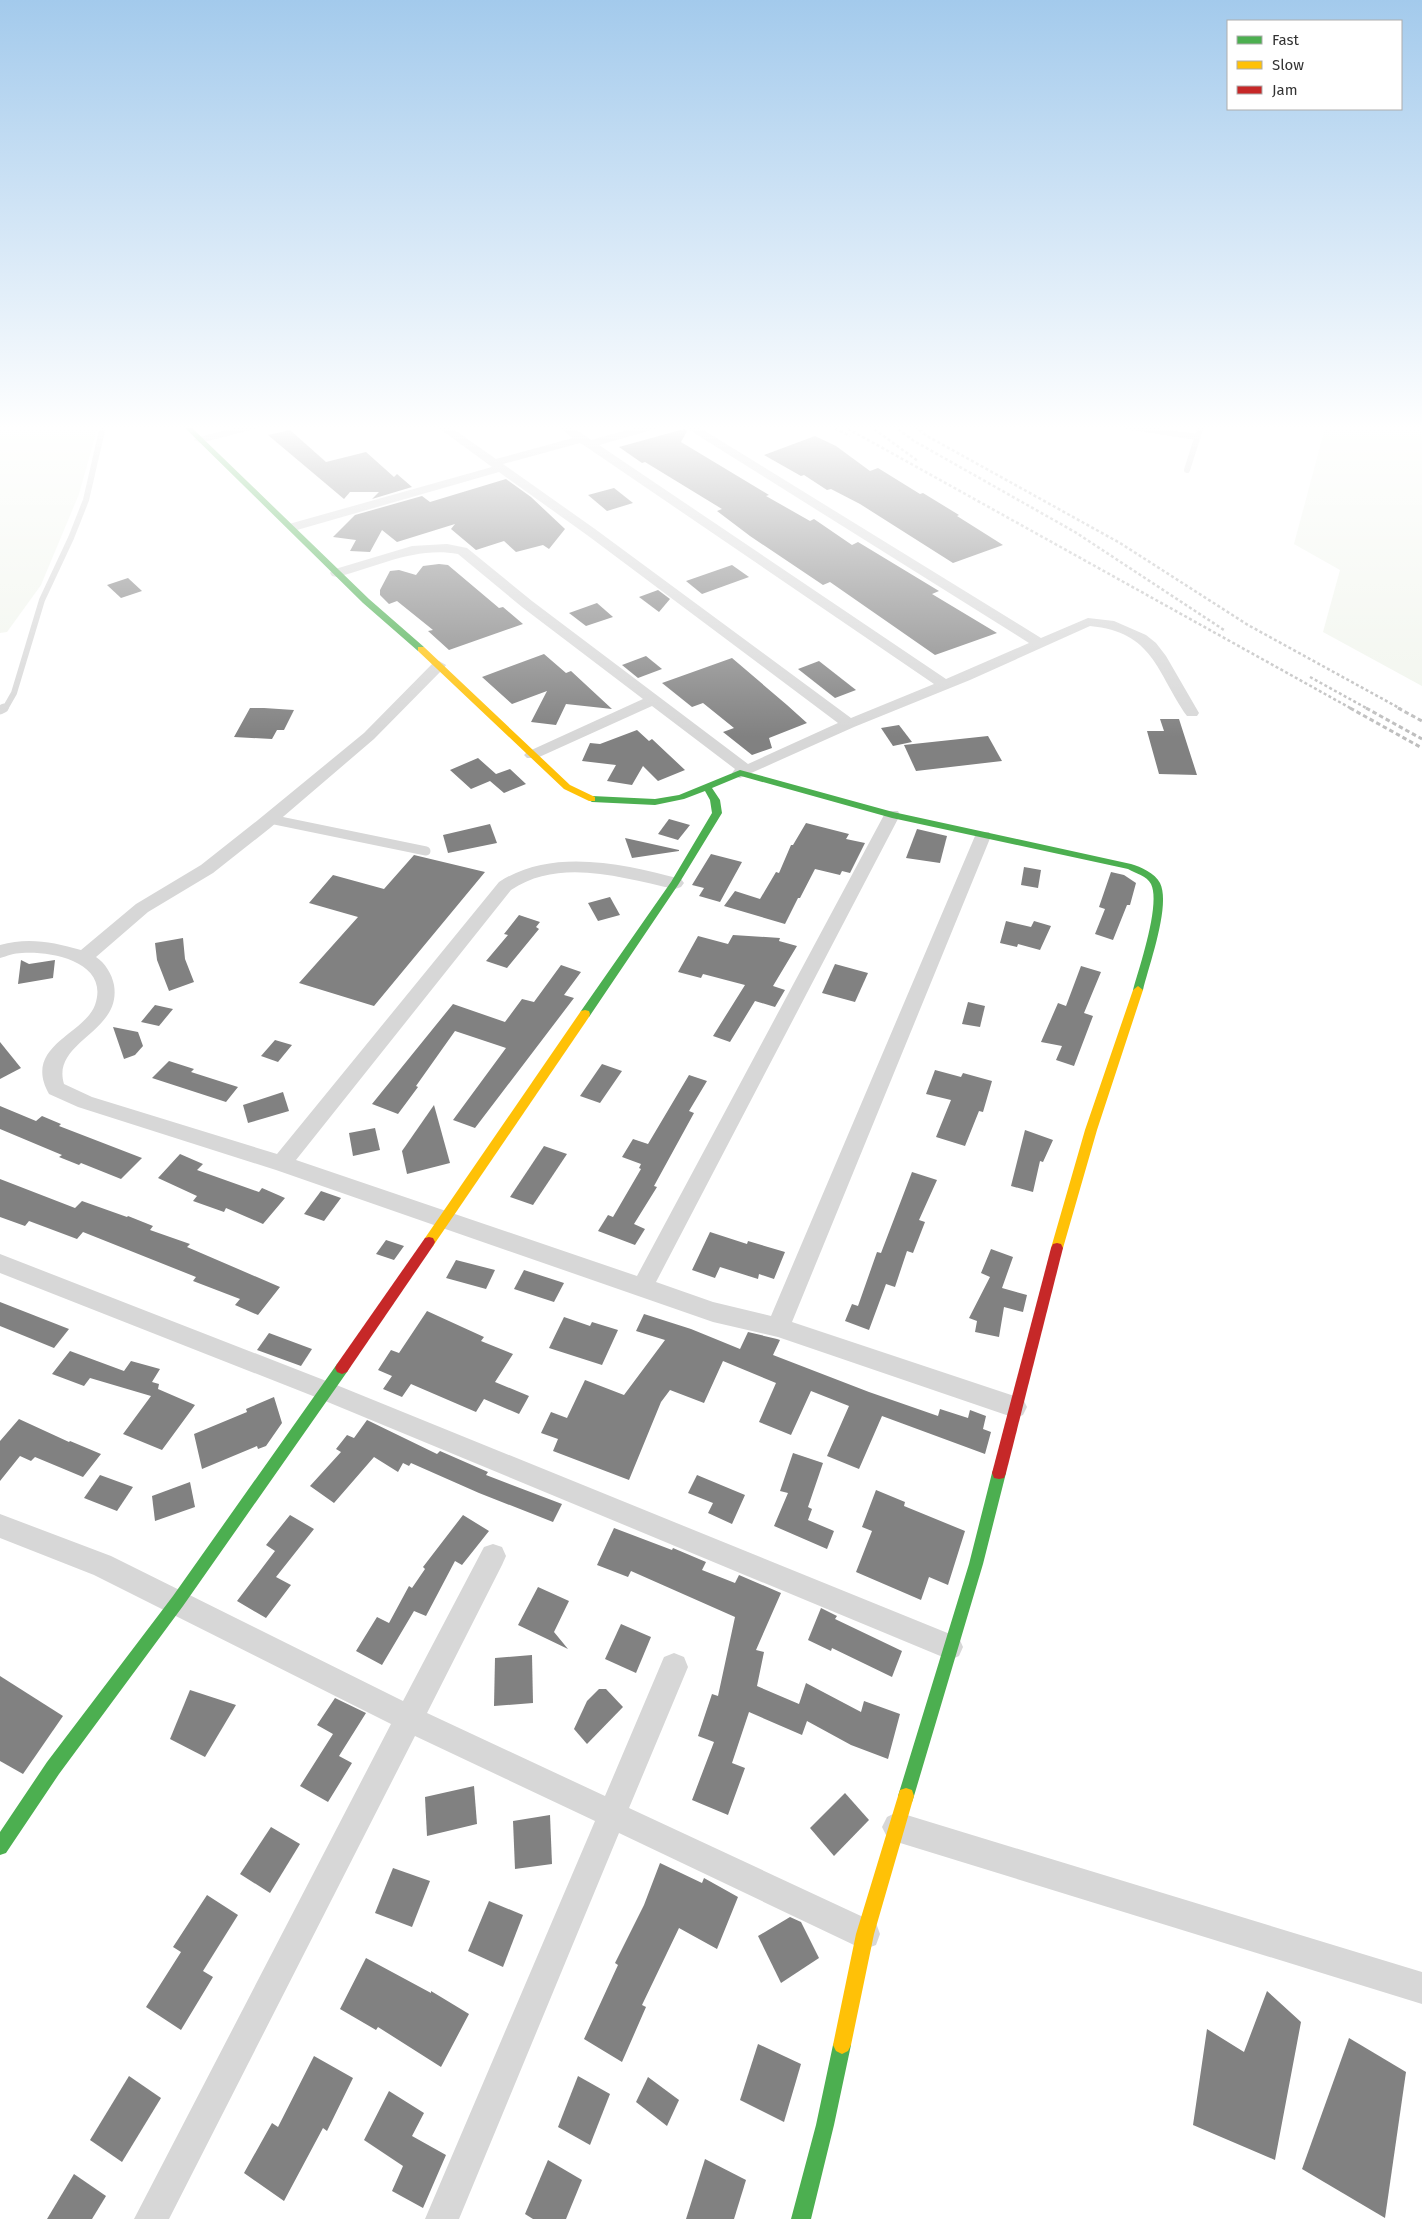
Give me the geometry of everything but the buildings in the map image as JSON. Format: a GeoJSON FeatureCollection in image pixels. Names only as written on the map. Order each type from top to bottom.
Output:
{"type":"FeatureCollection","features":[{"type":"Feature","properties":{"kind":"street"},"geometry":{"type":"LineString","coordinates":[[295,530],[337,573],[439,665],[566,787],[591,799],[655,802],[681,797],[849,724],[945,686],[1038,643],[1094,622],[1109,624],[1141,638],[1159,656],[1192,713]]}},
{"type":"Feature","properties":{"kind":"street"},"geometry":{"type":"LineString","coordinates":[[587,530],[849,724]]}},
{"type":"Feature","properties":{"kind":"street"},"geometry":{"type":"LineString","coordinates":[[714,530],[945,686]]}},
{"type":"Feature","properties":{"kind":"street"},"geometry":{"type":"LineString","coordinates":[[856,530],[1038,643]]}},
{"type":"Feature","properties":{"kind":"street"},"geometry":{"type":"LineString","coordinates":[[337,573],[412,550],[447,548],[462,551],[527,604],[743,771],[892,815],[1131,867],[1147,874],[1156,883],[1159,892],[1159,907],[1131,1015],[1091,1130],[1057,1248],[976,1564],[865,1934],[825,2125],[801,2219]]}},
{"type":"Feature","properties":{"kind":"street"},"geometry":{"type":"LineString","coordinates":[[84,957],[142,908],[207,869],[270,819],[369,736],[439,665]]}},
{"type":"Feature","properties":{"kind":"street"},"geometry":{"type":"LineString","coordinates":[[532,755],[653,700]]}},
{"type":"Feature","properties":{"kind":"street"},"geometry":{"type":"LineString","coordinates":[[0,1848],[53,1768],[178,1601],[326,1390],[675,883],[716,813],[716,800],[707,787]]}},
{"type":"Feature","properties":{"kind":"street"},"geometry":{"type":"LineString","coordinates":[[642,1287],[892,815]]}},
{"type":"Feature","properties":{"kind":"street"},"geometry":{"type":"LineString","coordinates":[[778,1327],[983,836]]}},
{"type":"Feature","properties":{"kind":"street"},"geometry":{"type":"LineString","coordinates":[[281,1163],[505,886],[522,875],[545,869],[566,867],[593,869],[675,883]]}},
{"type":"Feature","properties":{"kind":"street"},"geometry":{"type":"LineString","coordinates":[[0,952],[20,947],[41,947],[84,957],[96,966],[104,979],[108,993],[104,1007],[53,1063],[52,1077],[56,1089],[85,1102],[281,1163],[713,1312],[778,1327],[1015,1407]]}},
{"type":"Feature","properties":{"kind":"street"},"geometry":{"type":"LineString","coordinates":[[0,1263],[326,1390],[950,1647]]}},
{"type":"Feature","properties":{"kind":"street"},"geometry":{"type":"LineString","coordinates":[[0,1526],[102,1565],[178,1601],[410,1719],[613,1813],[865,1934]]}},
{"type":"Feature","properties":{"kind":"street"},"geometry":{"type":"LineString","coordinates":[[151,2219],[493,1556]]}},
{"type":"Feature","properties":{"kind":"street"},"geometry":{"type":"LineString","coordinates":[[442,2219],[674,1667]]}},
{"type":"Feature","properties":{"kind":"street"},"geometry":{"type":"LineString","coordinates":[[896,1827],[1422,1988]]}},
{"type":"Feature","properties":{"kind":"lane"},"geometry":{"type":"LineString","coordinates":[[0,710],[6,707],[14,693],[32,628],[42,600],[74,530]]}},
{"type":"Feature","properties":{"kind":"lane"},"geometry":{"type":"LineString","coordinates":[[270,819],[426,851]]}},
{"type":"Feature","properties":{"kind":"shaded area"},"geometry":{"type":"Polygon","coordinates":[[[0,530],[64,530],[41,585],[7,632],[0,633],[0,530]]]}},
{"type":"Feature","properties":{"kind":"shaded area"},"geometry":{"type":"Polygon","coordinates":[[[1298,530],[1422,530],[1422,686],[1323,632],[1340,570],[1294,544],[1298,530]]]}},
{"type":"Feature","properties":{"kind":"railway"},"geometry":{"type":"LineString","coordinates":[[1029,530],[1352,709]]}},
{"type":"Feature","properties":{"kind":"railway"},"geometry":{"type":"LineString","coordinates":[[1071,530],[1224,630]]}},
{"type":"Feature","properties":{"kind":"railway"},"geometry":{"type":"LineString","coordinates":[[1096,530],[1248,625],[1401,709]]}},
{"type":"Feature","properties":{"kind":"railway"},"geometry":{"type":"LineString","coordinates":[[1310,677],[1368,709]]}},
{"type":"Feature","properties":{"kind":"railway"},"geometry":{"type":"LineString","coordinates":[[1350,708],[1422,748]]}},
{"type":"Feature","properties":{"kind":"railway"},"geometry":{"type":"LineString","coordinates":[[1366,708],[1422,739]]}},
{"type":"Feature","properties":{"kind":"railway"},"geometry":{"type":"LineString","coordinates":[[1398,708],[1422,721]]}},
{"type":"Feature","properties":{"kind":"traffic: fast"},"geometry":{"type":"LineString","coordinates":[[293,530],[366,601],[421,649]]}},
{"type":"Feature","properties":{"kind":"traffic: fast"},"geometry":{"type":"LineString","coordinates":[[592,799],[655,802],[681,797],[740,773],[892,815],[1131,867],[1152,878],[1158,893],[1156,920],[1138,990]]}},
{"type":"Feature","properties":{"kind":"traffic: fast"},"geometry":{"type":"LineString","coordinates":[[585,1014],[675,883],[717,813],[715,800],[707,787]]}},
{"type":"Feature","properties":{"kind":"traffic: fast"},"geometry":{"type":"LineString","coordinates":[[0,1847],[53,1768],[178,1601],[342,1368]]}},
{"type":"Feature","properties":{"kind":"traffic: fast"},"geometry":{"type":"LineString","coordinates":[[906,1796],[976,1564],[999,1473]]}},
{"type":"Feature","properties":{"kind":"traffic: fast"},"geometry":{"type":"LineString","coordinates":[[801,2219],[825,2125],[842,2045]]}},
{"type":"Feature","properties":{"kind":"traffic: slow"},"geometry":{"type":"LineString","coordinates":[[421,649],[567,787],[592,799]]}},
{"type":"Feature","properties":{"kind":"traffic: slow"},"geometry":{"type":"LineString","coordinates":[[1057,1248],[1091,1130],[1138,990]]}},
{"type":"Feature","properties":{"kind":"traffic: slow"},"geometry":{"type":"LineString","coordinates":[[429,1242],[585,1014]]}},
{"type":"Feature","properties":{"kind":"traffic: slow"},"geometry":{"type":"LineString","coordinates":[[842,2045],[865,1934],[906,1796]]}},
{"type":"Feature","properties":{"kind":"traffic: jam"},"geometry":{"type":"LineString","coordinates":[[342,1368],[429,1242]]}},
{"type":"Feature","properties":{"kind":"traffic: jam"},"geometry":{"type":"LineString","coordinates":[[999,1473],[1057,1248]]}}]}
